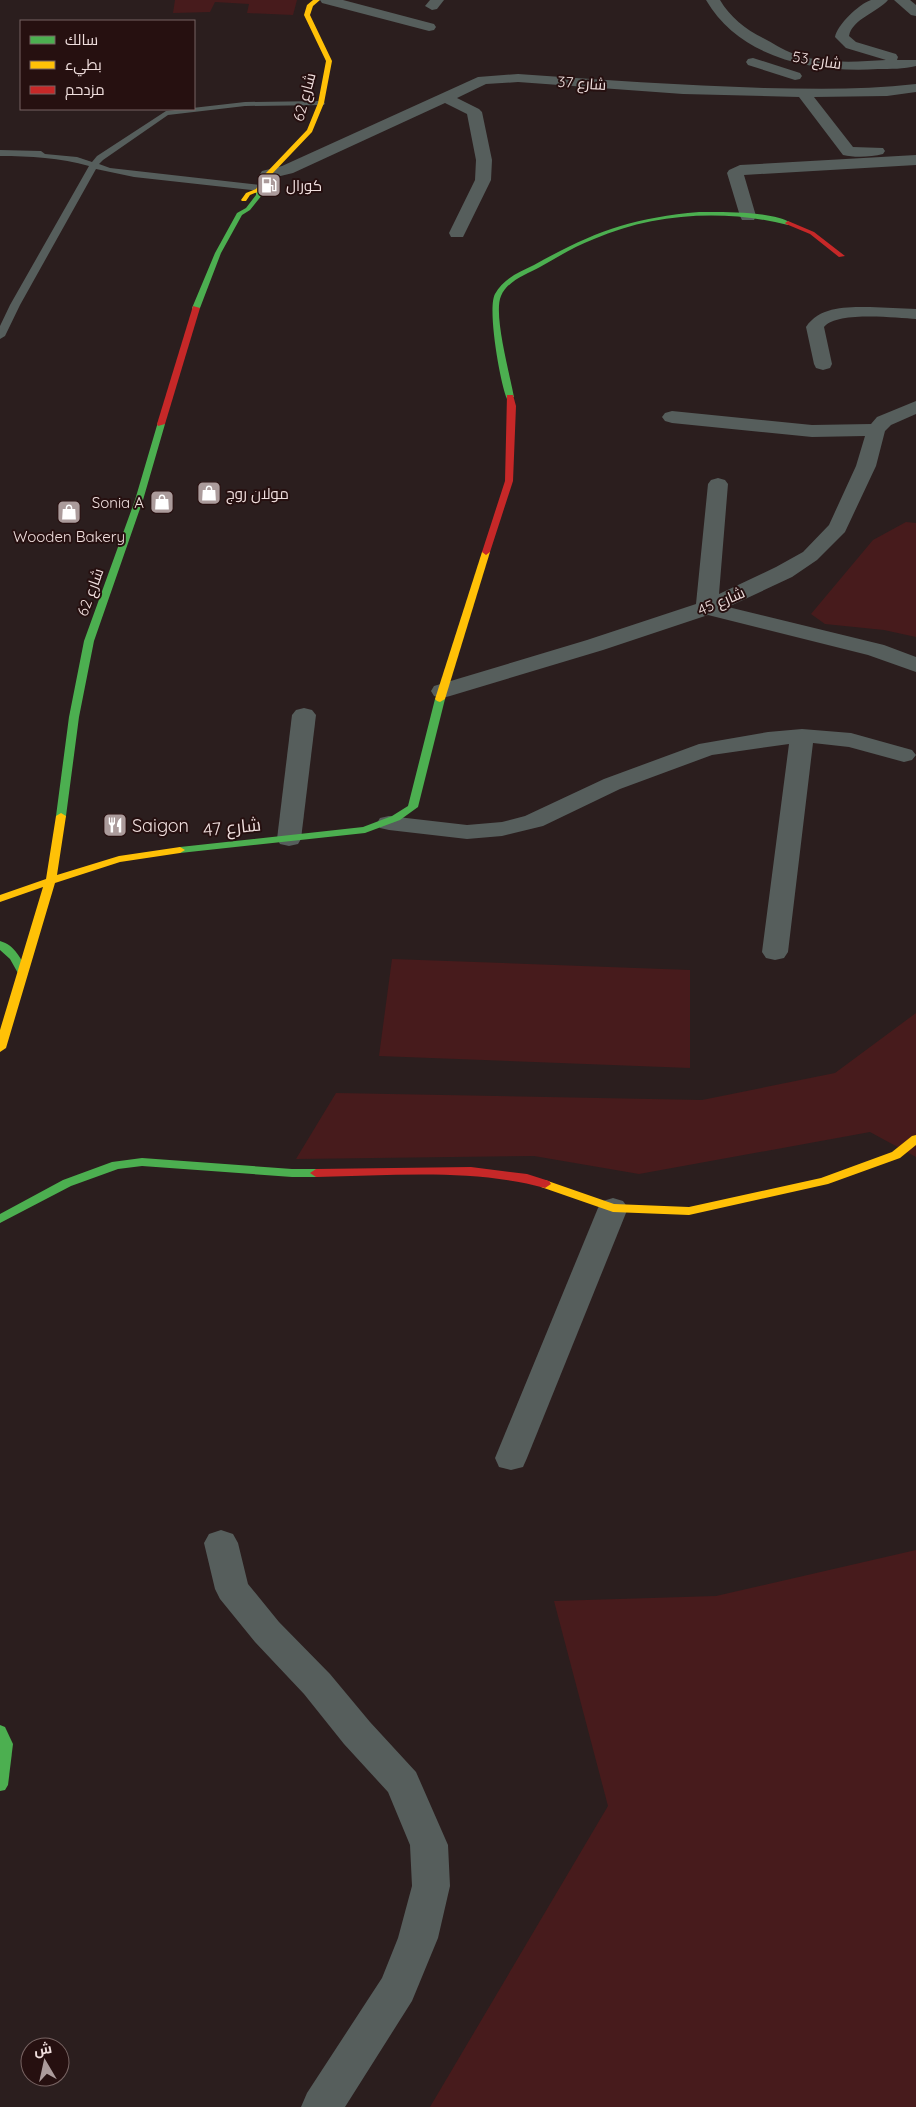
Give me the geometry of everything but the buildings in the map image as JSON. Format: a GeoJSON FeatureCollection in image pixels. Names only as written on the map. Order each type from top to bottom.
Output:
{"type":"FeatureCollection","features":[{"type":"Feature","properties":{"kind":"street","name":"شارع 62"},"geometry":{"type":"LineString","coordinates":[[51,879],[65,792],[74,716],[89,641],[139,500],[188,330],[218,253],[240,214],[248,209],[259,195],[259,189],[268,174],[310,131],[321,103],[328,61],[322,43],[307,15],[310,5],[317,0]]}},
{"type":"Feature","properties":{"kind":"street"},"geometry":{"type":"LineString","coordinates":[[327,0],[430,27]]}},
{"type":"Feature","properties":{"kind":"street","name":"شارع 53"},"geometry":{"type":"LineString","coordinates":[[713,0],[732,26],[781,54],[797,60],[859,66],[914,64]]}},
{"type":"Feature","properties":{"kind":"street"},"geometry":{"type":"LineString","coordinates":[[881,0],[861,13],[843,30],[842,37],[851,45],[914,64]]}},
{"type":"Feature","properties":{"kind":"street"},"geometry":{"type":"LineString","coordinates":[[901,0],[916,12]]}},
{"type":"Feature","properties":{"kind":"street"},"geometry":{"type":"LineString","coordinates":[[753,62],[838,94]]}},
{"type":"Feature","properties":{"kind":"street","name":"شارع 37"},"geometry":{"type":"LineString","coordinates":[[268,174],[287,170],[446,98],[468,85],[483,80],[501,78],[683,90],[838,94],[887,92],[916,88]]}},
{"type":"Feature","properties":{"kind":"street"},"geometry":{"type":"LineString","coordinates":[[803,93],[849,152],[916,149]]}},
{"type":"Feature","properties":{"kind":"street"},"geometry":{"type":"LineString","coordinates":[[446,98],[474,112],[484,160],[483,180],[457,233]]}},
{"type":"Feature","properties":{"kind":"street"},"geometry":{"type":"LineString","coordinates":[[748,216],[735,173],[740,170],[916,160]]}},
{"type":"Feature","properties":{"kind":"street","name":"شارع 47"},"geometry":{"type":"LineString","coordinates":[[0,898],[51,879],[117,859],[167,851],[350,832],[389,823],[403,816],[413,807],[442,691],[509,481],[512,406],[494,304],[504,285],[592,237],[609,230],[653,220],[691,216],[748,216],[776,220],[800,227],[828,244],[841,256]]}},
{"type":"Feature","properties":{"kind":"street"},"geometry":{"type":"LineString","coordinates":[[823,364],[815,327],[818,321],[835,315],[881,312],[916,314]]}},
{"type":"Feature","properties":{"kind":"street"},"geometry":{"type":"LineString","coordinates":[[672,417],[812,431],[876,430],[884,421],[916,407]]}},
{"type":"Feature","properties":{"kind":"street","name":"شارع 45"},"geometry":{"type":"LineString","coordinates":[[442,691],[595,646],[708,608],[784,572],[810,556],[838,528],[866,466],[876,430]]}},
{"type":"Feature","properties":{"kind":"street"},"geometry":{"type":"LineString","coordinates":[[718,484],[708,608],[876,650],[916,665]]}},
{"type":"Feature","properties":{"kind":"street"},"geometry":{"type":"LineString","coordinates":[[289,839],[304,715]]}},
{"type":"Feature","properties":{"kind":"street"},"geometry":{"type":"LineString","coordinates":[[389,823],[467,832],[502,829],[534,821],[612,784],[707,749],[768,739],[802,736],[851,740],[904,755]]}},
{"type":"Feature","properties":{"kind":"street"},"geometry":{"type":"LineString","coordinates":[[775,952],[802,736]]}},
{"type":"Feature","properties":{"kind":"street"},"geometry":{"type":"LineString","coordinates":[[0,1048],[51,879]]}},
{"type":"Feature","properties":{"kind":"street"},"geometry":{"type":"LineString","coordinates":[[0,944],[15,957],[23,972]]}},
{"type":"Feature","properties":{"kind":"street"},"geometry":{"type":"LineString","coordinates":[[0,1219],[67,1183],[94,1172],[116,1165],[142,1162],[292,1173],[471,1171],[527,1178],[612,1208],[689,1211],[824,1181],[896,1155],[916,1139]]}},
{"type":"Feature","properties":{"kind":"street"},"geometry":{"type":"LineString","coordinates":[[511,1458],[612,1208]]}},
{"type":"Feature","properties":{"kind":"street"},"geometry":{"type":"LineString","coordinates":[[221,1543],[232,1589],[267,1632],[317,1684],[357,1733],[403,1782],[429,1845],[431,1886],[418,1938],[398,1988],[322,2107]]}},
{"type":"Feature","properties":{"kind":"street"},"geometry":{"type":"LineString","coordinates":[[0,1731],[6,1744],[0,1785]]}},
{"type":"Feature","properties":{"kind":"lane"},"geometry":{"type":"LineString","coordinates":[[195,110],[245,104],[321,103]]}},
{"type":"Feature","properties":{"kind":"lane"},"geometry":{"type":"LineString","coordinates":[[0,336],[14,305],[97,162],[166,113],[192,110]]}},
{"type":"Feature","properties":{"kind":"lane"},"geometry":{"type":"LineString","coordinates":[[0,153],[97,162],[120,172],[259,189]]}},
{"type":"Feature","properties":{"kind":"shaded area"},"geometry":{"type":"Polygon","coordinates":[[[175,0],[297,0],[293,15],[247,13],[249,4],[215,2],[210,12],[173,13],[175,0]]]}},
{"type":"Feature","properties":{"kind":"shaded area"},"geometry":{"type":"Polygon","coordinates":[[[906,522],[916,523],[916,637],[884,630],[825,624],[811,614],[873,540],[906,522]]]}},
{"type":"Feature","properties":{"kind":"shaded area"},"geometry":{"type":"Polygon","coordinates":[[[392,959],[690,970],[690,1068],[379,1056],[392,959]]]}},
{"type":"Feature","properties":{"kind":"shaded area"},"geometry":{"type":"Polygon","coordinates":[[[916,1013],[916,1157],[870,1132],[639,1174],[534,1156],[296,1159],[336,1093],[702,1100],[835,1073],[916,1013]]]}},
{"type":"Feature","properties":{"kind":"shaded area"},"geometry":{"type":"Polygon","coordinates":[[[916,1550],[916,2107],[430,2107],[608,1806],[554,1601],[716,1596],[916,1550]]]}},
{"type":"Feature","properties":{"kind":"traffic: fast"},"geometry":{"type":"LineString","coordinates":[[196,308],[218,253],[239,214],[248,209],[259,195],[258,190]]}},
{"type":"Feature","properties":{"kind":"traffic: fast"},"geometry":{"type":"LineString","coordinates":[[510,397],[497,329],[495,303],[500,290],[515,278],[592,237],[652,219],[699,214],[723,214],[768,218],[788,223]]}},
{"type":"Feature","properties":{"kind":"traffic: fast"},"geometry":{"type":"LineString","coordinates":[[61,816],[74,717],[89,641],[139,500],[161,424]]}},
{"type":"Feature","properties":{"kind":"traffic: fast"},"geometry":{"type":"LineString","coordinates":[[180,850],[365,830],[396,818],[413,807],[440,699]]}},
{"type":"Feature","properties":{"kind":"traffic: fast"},"geometry":{"type":"LineString","coordinates":[[0,944],[15,957],[23,973]]}},
{"type":"Feature","properties":{"kind":"traffic: fast"},"geometry":{"type":"LineString","coordinates":[[0,1219],[67,1183],[116,1165],[142,1162],[292,1173],[316,1173]]}},
{"type":"Feature","properties":{"kind":"traffic: fast"},"geometry":{"type":"LineString","coordinates":[[0,1731],[6,1744],[0,1785]]}},
{"type":"Feature","properties":{"kind":"traffic: slow"},"geometry":{"type":"LineString","coordinates":[[244,200],[248,194],[258,190],[268,174],[310,131],[321,103],[329,61],[307,15],[310,5],[317,0]]}},
{"type":"Feature","properties":{"kind":"traffic: slow"},"geometry":{"type":"LineString","coordinates":[[440,699],[486,552]]}},
{"type":"Feature","properties":{"kind":"traffic: slow"},"geometry":{"type":"LineString","coordinates":[[0,1048],[51,879],[61,816]]}},
{"type":"Feature","properties":{"kind":"traffic: slow"},"geometry":{"type":"LineString","coordinates":[[0,899],[89,867],[119,859],[180,850]]}},
{"type":"Feature","properties":{"kind":"traffic: slow"},"geometry":{"type":"LineString","coordinates":[[545,1184],[613,1208],[689,1211],[824,1181],[896,1155],[916,1139]]}},
{"type":"Feature","properties":{"kind":"traffic: jam"},"geometry":{"type":"LineString","coordinates":[[788,223],[812,233],[841,256]]}},
{"type":"Feature","properties":{"kind":"traffic: jam"},"geometry":{"type":"LineString","coordinates":[[161,424],[196,308]]}},
{"type":"Feature","properties":{"kind":"traffic: jam"},"geometry":{"type":"LineString","coordinates":[[486,552],[509,481],[512,406],[510,397]]}},
{"type":"Feature","properties":{"kind":"traffic: jam"},"geometry":{"type":"LineString","coordinates":[[316,1173],[471,1171],[527,1178],[545,1184]]}},
{"type":"Feature","properties":{"kind":"place","name":"كورال"},"geometry":{"type":"Point","coordinates":[269,185]}},
{"type":"Feature","properties":{"kind":"place","name":"مولان روج"},"geometry":{"type":"Point","coordinates":[209,493]}},
{"type":"Feature","properties":{"kind":"place","name":"Sonia A"},"geometry":{"type":"Point","coordinates":[162,502]}},
{"type":"Feature","properties":{"kind":"place","name":"Wooden Bakery"},"geometry":{"type":"Point","coordinates":[69,512]}},
{"type":"Feature","properties":{"kind":"place","name":"Saigon"},"geometry":{"type":"Point","coordinates":[115,825]}}]}
